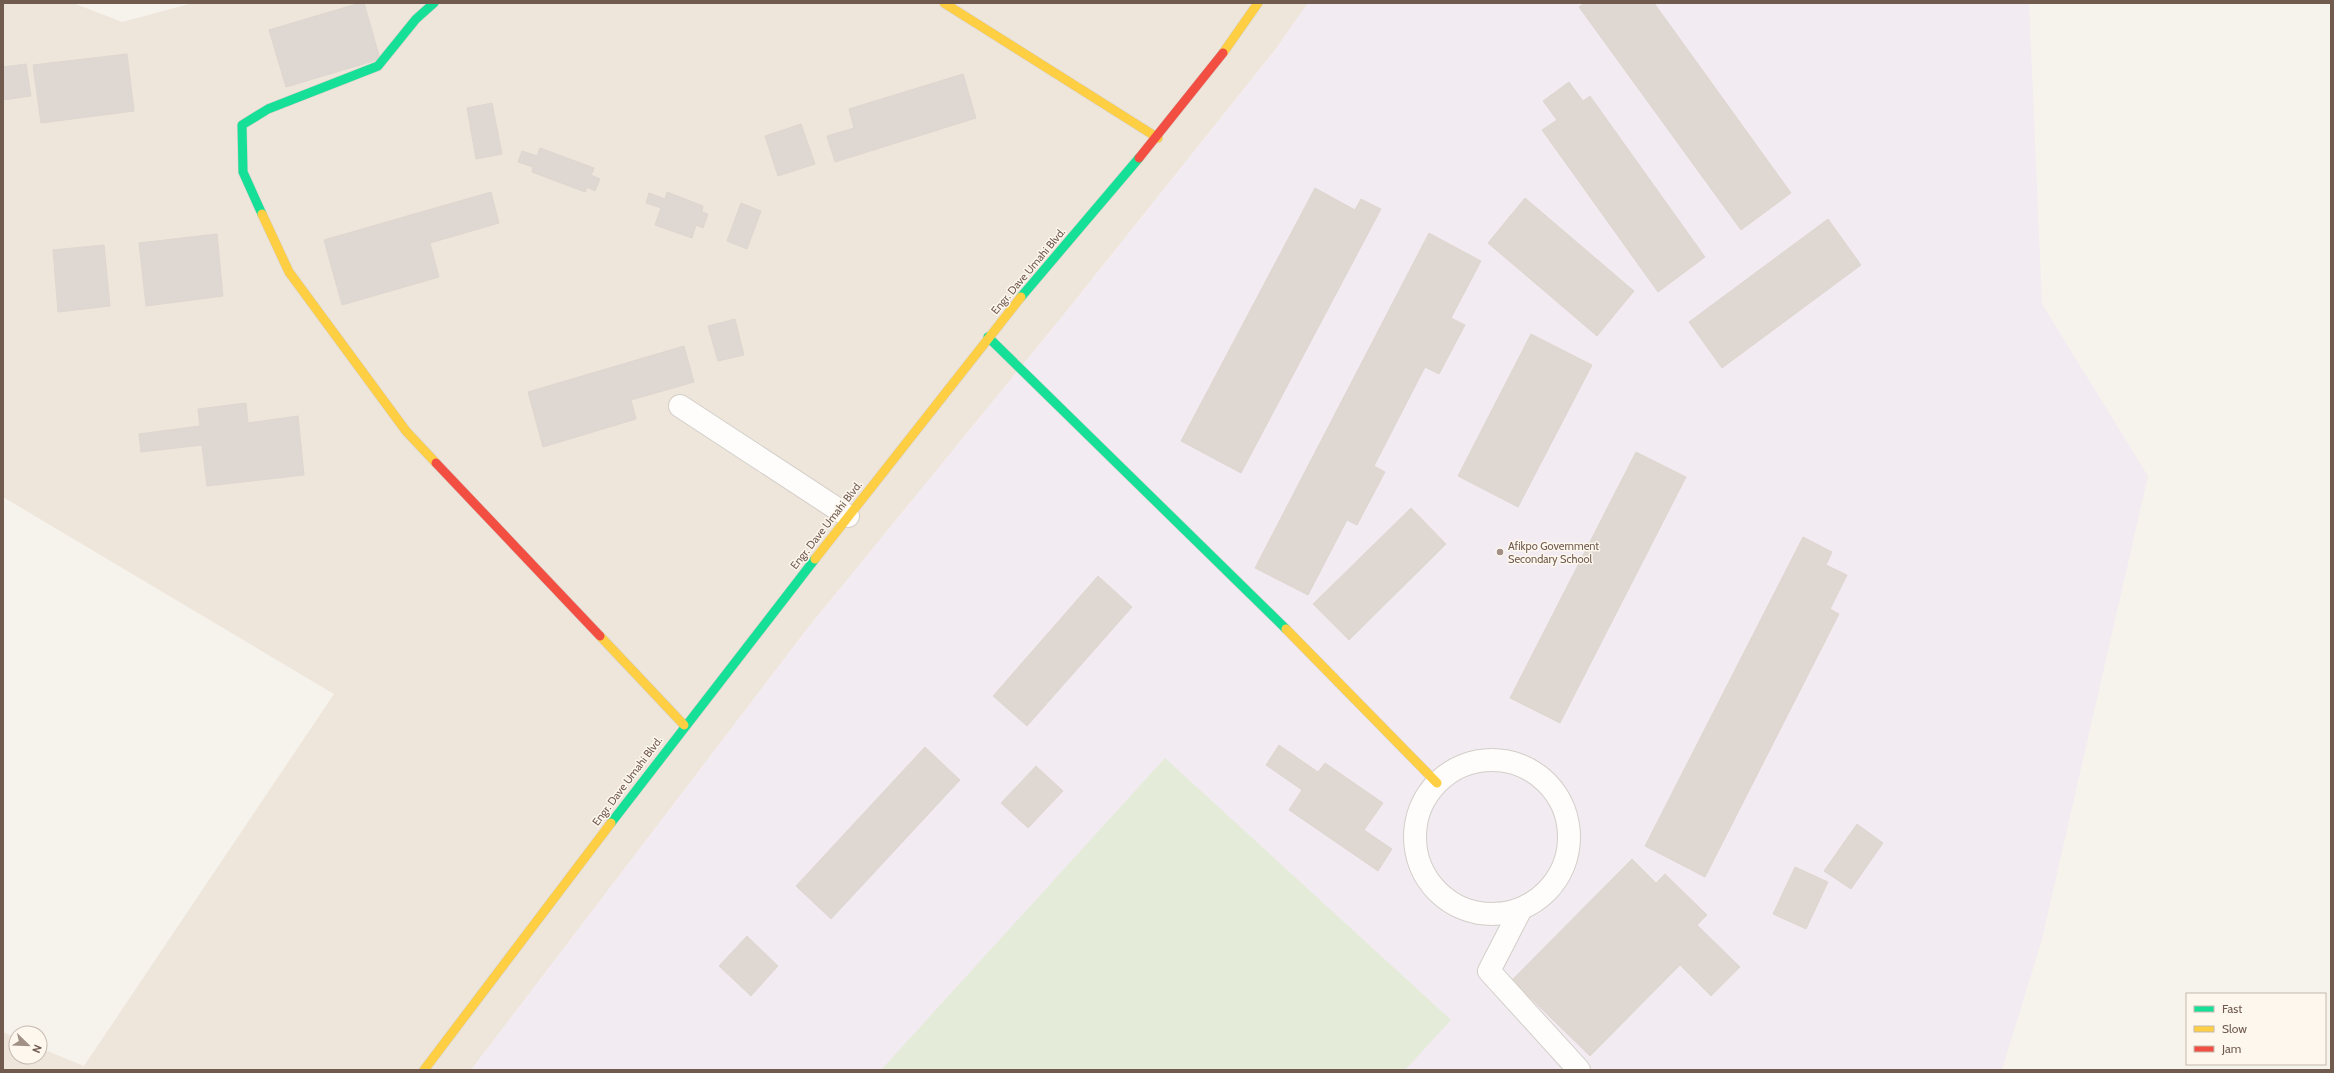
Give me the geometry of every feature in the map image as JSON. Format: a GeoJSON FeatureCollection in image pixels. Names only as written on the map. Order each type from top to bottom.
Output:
{"type":"FeatureCollection","features":[{"type":"Feature","properties":{"kind":"street"},"geometry":{"type":"LineString","coordinates":[[434,3],[416,19],[378,66],[292,101],[268,109],[242,125],[243,172],[289,272],[406,431],[684,726]]}},
{"type":"Feature","properties":{"kind":"street"},"geometry":{"type":"LineString","coordinates":[[944,3],[1158,138]]}},
{"type":"Feature","properties":{"kind":"street","name":"Engr. Dave Umahi Blvd."},"geometry":{"type":"LineString","coordinates":[[425,1069],[684,726],[848,516],[988,337],[1158,138],[1258,3]]}},
{"type":"Feature","properties":{"kind":"street"},"geometry":{"type":"LineString","coordinates":[[988,337],[1253,594],[1437,783]]}},
{"type":"Feature","properties":{"kind":"street"},"geometry":{"type":"LineString","coordinates":[[680,406],[848,516]]}},
{"type":"Feature","properties":{"kind":"street"},"geometry":{"type":"LineString","coordinates":[[1490,759],[1521,764],[1546,780],[1563,805],[1570,835],[1565,864],[1548,890],[1521,909],[1494,914],[1464,909],[1439,893],[1421,868],[1415,838],[1420,808],[1437,783],[1461,766],[1490,759]]}},
{"type":"Feature","properties":{"kind":"street"},"geometry":{"type":"LineString","coordinates":[[1521,909],[1489,971],[1579,1070]]}},
{"type":"Feature","properties":{"kind":"shaded area"},"geometry":{"type":"Polygon","coordinates":[[[3,3],[73,3],[122,22],[193,3],[1308,3],[1275,50],[1065,313],[807,629],[471,1070],[3,1070],[3,1032],[8,1034],[8,1065],[48,1065],[48,1051],[84,1066],[334,694],[3,497],[3,3]]]}},
{"type":"Feature","properties":{"kind":"shaded area","name":"Afikpo Government Secondary School"},"geometry":{"type":"Polygon","coordinates":[[[1308,3],[2029,3],[2042,304],[2148,476],[2042,939],[2002,1070],[471,1070],[807,629],[1065,313],[1275,50],[1308,3]]]}},
{"type":"Feature","properties":{"kind":"green space"},"geometry":{"type":"Polygon","coordinates":[[[1165,758],[1451,1020],[1405,1070],[881,1070],[1165,758]]]}},
{"type":"Feature","properties":{"kind":"building"},"geometry":{"type":"Polygon","coordinates":[[[364,3],[380,59],[286,87],[269,30],[364,3]]]}},
{"type":"Feature","properties":{"kind":"building"},"geometry":{"type":"Polygon","coordinates":[[[1585,3],[1654,3],[1791,193],[1741,230],[1579,7],[1585,3]]]}},
{"type":"Feature","properties":{"kind":"building"},"geometry":{"type":"Polygon","coordinates":[[[127,54],[134,111],[41,123],[33,65],[127,54]]]}},
{"type":"Feature","properties":{"kind":"building"},"geometry":{"type":"Polygon","coordinates":[[[26,64],[31,96],[3,100],[3,67],[26,64]]]}},
{"type":"Feature","properties":{"kind":"building"},"geometry":{"type":"Polygon","coordinates":[[[963,74],[976,118],[835,162],[827,136],[854,128],[849,109],[963,74]]]}},
{"type":"Feature","properties":{"kind":"building"},"geometry":{"type":"Polygon","coordinates":[[[1569,82],[1583,101],[1590,96],[1705,257],[1658,292],[1542,130],[1557,120],[1543,101],[1569,82]]]}},
{"type":"Feature","properties":{"kind":"building"},"geometry":{"type":"Polygon","coordinates":[[[492,103],[502,154],[476,159],[467,108],[492,103]]]}},
{"type":"Feature","properties":{"kind":"building"},"geometry":{"type":"Polygon","coordinates":[[[801,124],[815,164],[778,176],[765,136],[801,124]]]}},
{"type":"Feature","properties":{"kind":"building"},"geometry":{"type":"Polygon","coordinates":[[[540,148],[594,168],[591,175],[600,179],[595,191],[587,187],[585,192],[532,172],[533,167],[518,162],[522,151],[537,156],[540,148]]]}},
{"type":"Feature","properties":{"kind":"building"},"geometry":{"type":"Polygon","coordinates":[[[1315,188],[1355,210],[1361,199],[1381,209],[1241,473],[1181,441],[1315,188]]]}},
{"type":"Feature","properties":{"kind":"building"},"geometry":{"type":"Polygon","coordinates":[[[491,192],[499,223],[430,243],[439,277],[342,305],[324,240],[491,192]]]}},
{"type":"Feature","properties":{"kind":"building"},"geometry":{"type":"Polygon","coordinates":[[[667,192],[703,206],[702,212],[708,214],[703,228],[696,225],[692,238],[655,225],[661,208],[646,203],[649,193],[665,199],[667,192]]]}},
{"type":"Feature","properties":{"kind":"building"},"geometry":{"type":"Polygon","coordinates":[[[1525,198],[1634,291],[1597,336],[1488,243],[1525,198]]]}},
{"type":"Feature","properties":{"kind":"building"},"geometry":{"type":"Polygon","coordinates":[[[741,203],[761,211],[747,249],[727,241],[741,203]]]}},
{"type":"Feature","properties":{"kind":"building"},"geometry":{"type":"Polygon","coordinates":[[[1828,219],[1861,265],[1722,368],[1689,322],[1828,219]]]}},
{"type":"Feature","properties":{"kind":"building"},"geometry":{"type":"Polygon","coordinates":[[[1429,233],[1481,261],[1451,318],[1465,325],[1439,374],[1425,367],[1374,466],[1385,472],[1357,525],[1347,520],[1308,595],[1255,568],[1429,233]]]}},
{"type":"Feature","properties":{"kind":"building"},"geometry":{"type":"Polygon","coordinates":[[[217,234],[223,296],[146,306],[139,243],[217,234]]]}},
{"type":"Feature","properties":{"kind":"building"},"geometry":{"type":"Polygon","coordinates":[[[104,245],[110,306],[58,312],[53,250],[104,245]]]}},
{"type":"Feature","properties":{"kind":"building"},"geometry":{"type":"Polygon","coordinates":[[[735,319],[744,355],[718,361],[708,326],[735,319]]]}},
{"type":"Feature","properties":{"kind":"building"},"geometry":{"type":"Polygon","coordinates":[[[1531,334],[1592,365],[1518,507],[1458,476],[1531,334]]]}},
{"type":"Feature","properties":{"kind":"building"},"geometry":{"type":"Polygon","coordinates":[[[684,346],[694,382],[631,400],[636,419],[543,447],[528,392],[684,346]]]}},
{"type":"Feature","properties":{"kind":"building"},"geometry":{"type":"Polygon","coordinates":[[[246,403],[248,423],[298,416],[304,475],[207,486],[202,445],[141,452],[139,434],[200,426],[198,409],[246,403]]]}},
{"type":"Feature","properties":{"kind":"building"},"geometry":{"type":"Polygon","coordinates":[[[1636,452],[1686,477],[1560,723],[1510,698],[1636,452]]]}},
{"type":"Feature","properties":{"kind":"building"},"geometry":{"type":"Polygon","coordinates":[[[1411,508],[1446,544],[1349,640],[1313,604],[1411,508]]]}},
{"type":"Feature","properties":{"kind":"building"},"geometry":{"type":"Polygon","coordinates":[[[1803,537],[1832,552],[1826,565],[1847,575],[1830,609],[1839,614],[1705,877],[1645,846],[1803,537]]]}},
{"type":"Feature","properties":{"kind":"building"},"geometry":{"type":"Polygon","coordinates":[[[1098,576],[1132,607],[1027,726],[993,696],[1098,576]]]}},
{"type":"Feature","properties":{"kind":"building"},"geometry":{"type":"Polygon","coordinates":[[[1279,745],[1318,772],[1325,763],[1383,803],[1364,830],[1392,849],[1378,871],[1289,810],[1302,790],[1266,765],[1279,745]]]}},
{"type":"Feature","properties":{"kind":"building"},"geometry":{"type":"Polygon","coordinates":[[[925,747],[960,780],[831,919],[796,886],[925,747]]]}},
{"type":"Feature","properties":{"kind":"building"},"geometry":{"type":"Polygon","coordinates":[[[1036,766],[1063,791],[1028,828],[1001,803],[1036,766]]]}},
{"type":"Feature","properties":{"kind":"building"},"geometry":{"type":"Polygon","coordinates":[[[1857,824],[1883,843],[1851,889],[1824,871],[1857,824]]]}},
{"type":"Feature","properties":{"kind":"building"},"geometry":{"type":"Polygon","coordinates":[[[1632,859],[1656,883],[1665,874],[1707,915],[1697,925],[1740,967],[1711,996],[1680,965],[1590,1056],[1512,980],[1632,859]]]}},
{"type":"Feature","properties":{"kind":"building"},"geometry":{"type":"Polygon","coordinates":[[[1795,867],[1828,882],[1806,929],[1773,914],[1795,867]]]}},
{"type":"Feature","properties":{"kind":"building"},"geometry":{"type":"Polygon","coordinates":[[[747,936],[778,966],[751,996],[719,966],[747,936]]]}},
{"type":"Feature","properties":{"kind":"traffic: fast"},"geometry":{"type":"LineString","coordinates":[[262,214],[243,172],[242,125],[268,109],[378,66],[416,19],[434,3]]}},
{"type":"Feature","properties":{"kind":"traffic: fast"},"geometry":{"type":"LineString","coordinates":[[1021,297],[1139,158]]}},
{"type":"Feature","properties":{"kind":"traffic: fast"},"geometry":{"type":"LineString","coordinates":[[988,337],[1286,629]]}},
{"type":"Feature","properties":{"kind":"traffic: fast"},"geometry":{"type":"LineString","coordinates":[[611,823],[815,559]]}},
{"type":"Feature","properties":{"kind":"traffic: slow"},"geometry":{"type":"LineString","coordinates":[[944,3],[1158,138]]}},
{"type":"Feature","properties":{"kind":"traffic: slow"},"geometry":{"type":"LineString","coordinates":[[1223,53],[1258,3]]}},
{"type":"Feature","properties":{"kind":"traffic: slow"},"geometry":{"type":"LineString","coordinates":[[262,214],[289,272],[406,431],[436,463]]}},
{"type":"Feature","properties":{"kind":"traffic: slow"},"geometry":{"type":"LineString","coordinates":[[815,559],[1021,297]]}},
{"type":"Feature","properties":{"kind":"traffic: slow"},"geometry":{"type":"LineString","coordinates":[[1286,629],[1437,783]]}},
{"type":"Feature","properties":{"kind":"traffic: slow"},"geometry":{"type":"LineString","coordinates":[[600,636],[684,725]]}},
{"type":"Feature","properties":{"kind":"traffic: slow"},"geometry":{"type":"LineString","coordinates":[[424,1070],[611,823]]}},
{"type":"Feature","properties":{"kind":"traffic: jam"},"geometry":{"type":"LineString","coordinates":[[1139,158],[1223,53]]}},
{"type":"Feature","properties":{"kind":"traffic: jam"},"geometry":{"type":"LineString","coordinates":[[436,463],[600,636]]}},
{"type":"Feature","properties":{"kind":"place","name":"Afikpo Government Secondary School"},"geometry":{"type":"Point","coordinates":[1500,552]}}]}
